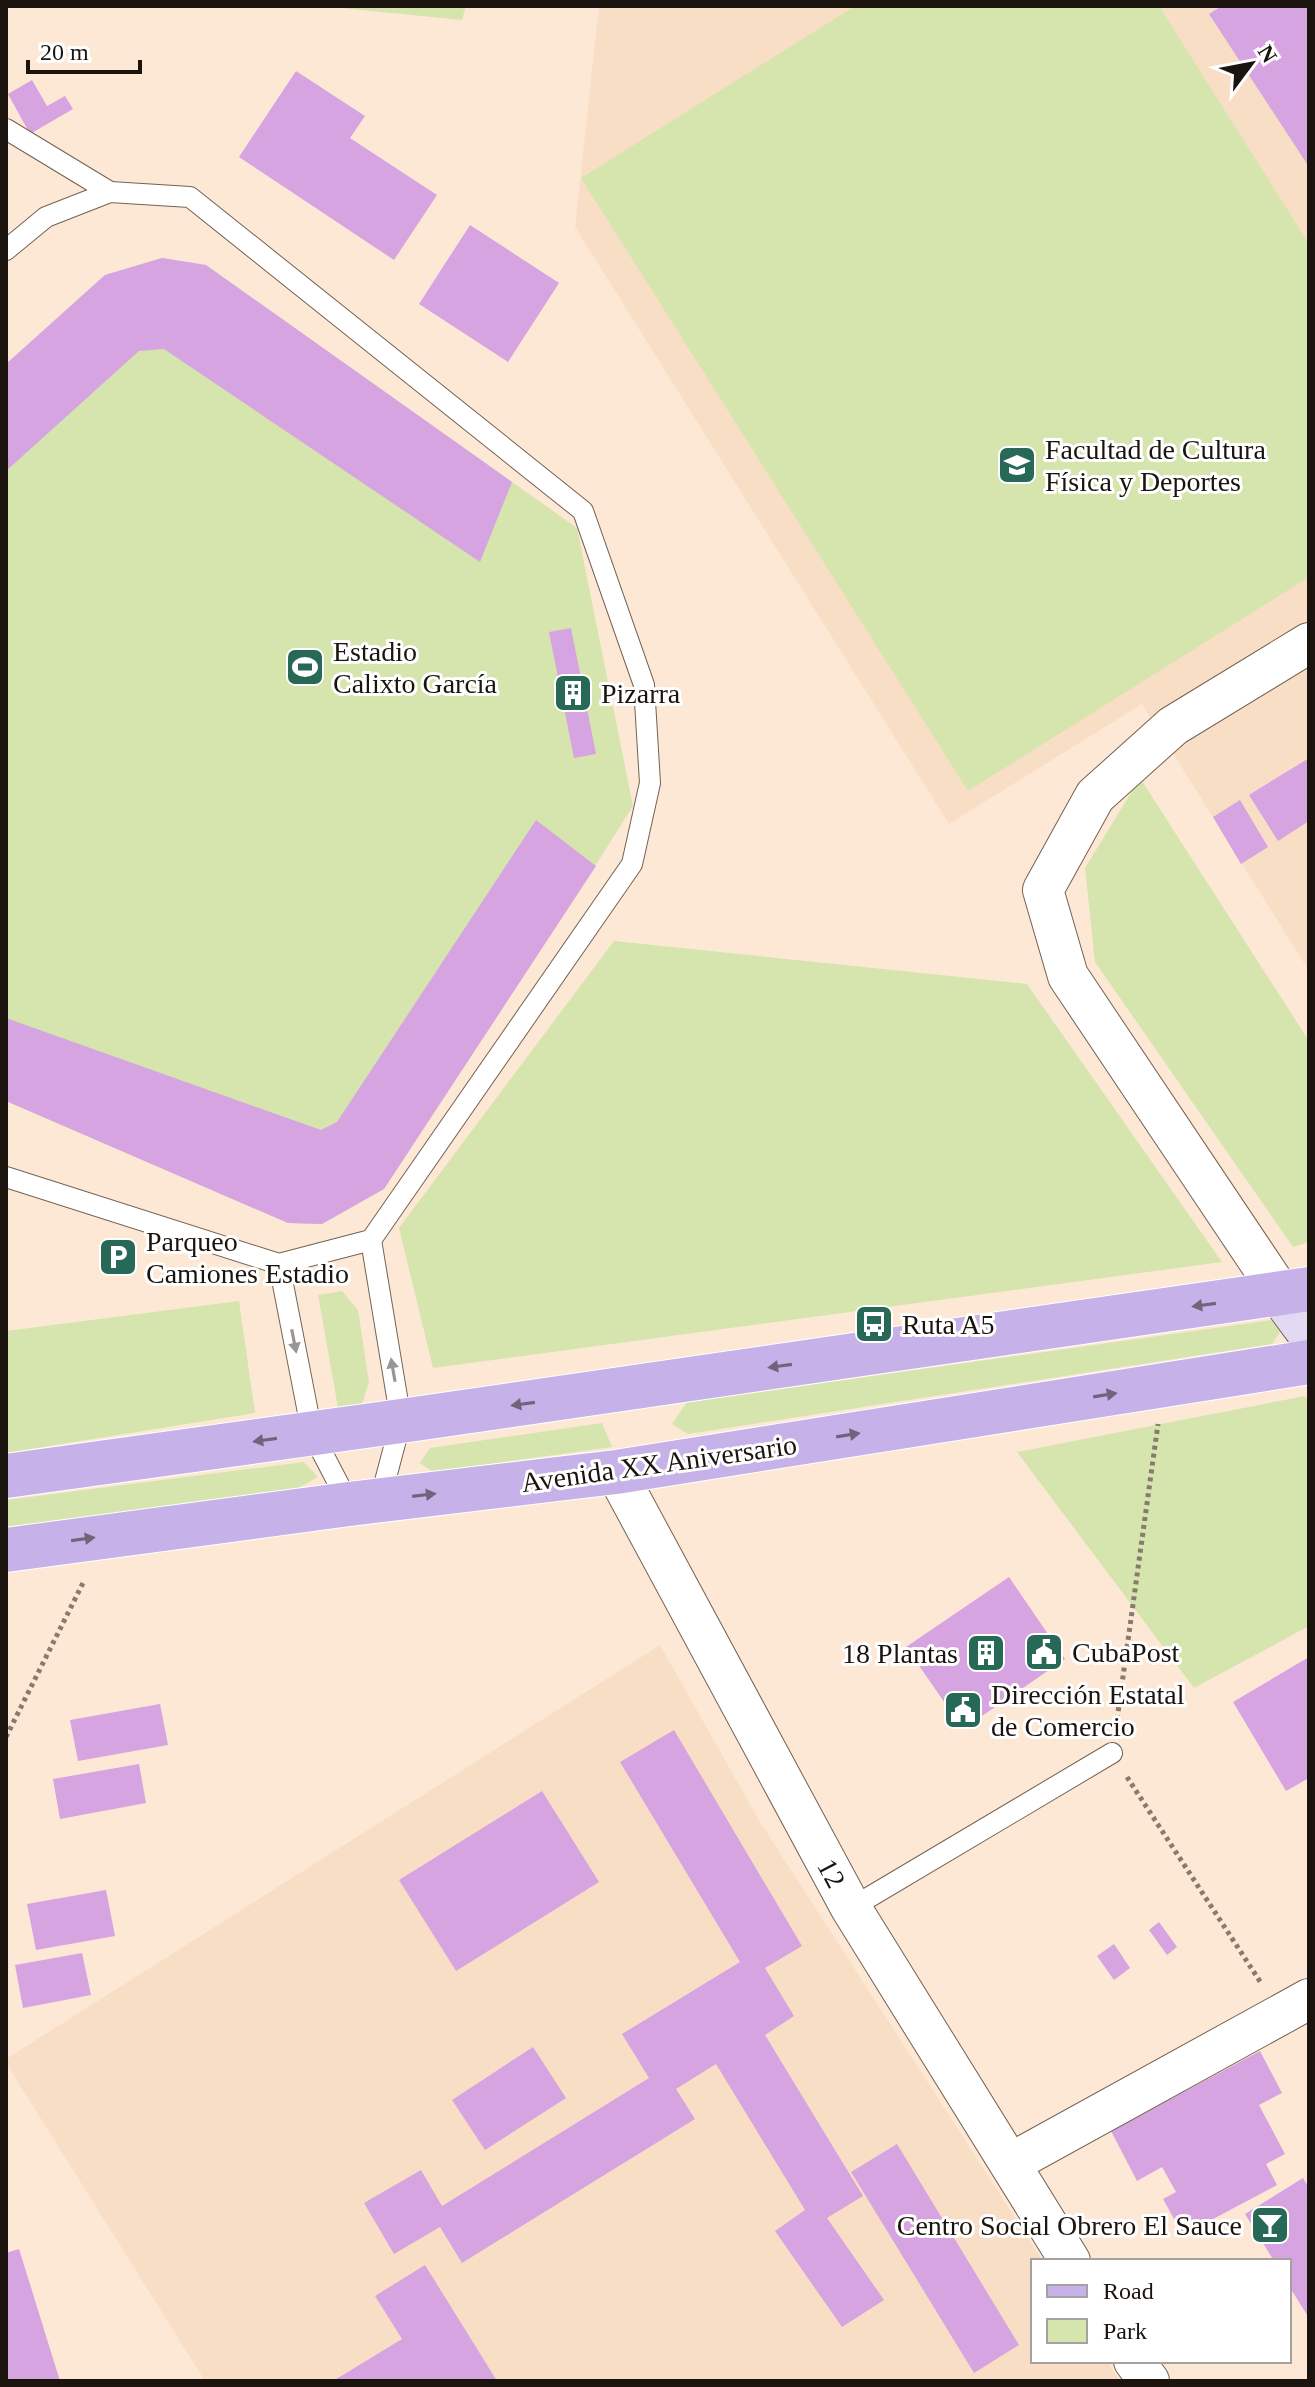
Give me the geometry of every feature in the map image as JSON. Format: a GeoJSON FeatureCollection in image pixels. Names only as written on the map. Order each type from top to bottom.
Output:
{"type":"FeatureCollection","features":[{"type":"Feature","properties":{"kind":"main road"},"geometry":{"type":"LineString","coordinates":[[6,1476],[1295,1291],[1309,1332]]}},
{"type":"Feature","properties":{"kind":"main road","name":"Avenida XX Aniversario"},"geometry":{"type":"LineString","coordinates":[[6,1550],[616,1472],[1309,1362]]}},
{"type":"Feature","properties":{"kind":"street"},"geometry":{"type":"LineString","coordinates":[[1295,1291],[1068,976],[1043,890],[1095,796],[1173,726],[1309,643]]}},
{"type":"Feature","properties":{"kind":"street","name":"12"},"geometry":{"type":"LineString","coordinates":[[616,1472],[851,1908],[1069,2259]]}},
{"type":"Feature","properties":{"kind":"street"},"geometry":{"type":"LineString","coordinates":[[1011,2163],[1295,2007]]}},
{"type":"Feature","properties":{"kind":"street"},"geometry":{"type":"LineString","coordinates":[[1136,2363],[1149,2381]]}},
{"type":"Feature","properties":{"kind":"lane"},"geometry":{"type":"LineString","coordinates":[[6,129],[110,192]]}},
{"type":"Feature","properties":{"kind":"lane"},"geometry":{"type":"LineString","coordinates":[[6,250],[46,217],[110,192],[190,197],[583,511],[644,685],[650,783],[632,864],[371,1240],[279,1264],[6,1177]]}},
{"type":"Feature","properties":{"kind":"lane"},"geometry":{"type":"LineString","coordinates":[[279,1264],[312,1433],[364,1502],[401,1421],[371,1240]]}},
{"type":"Feature","properties":{"kind":"lane"},"geometry":{"type":"LineString","coordinates":[[851,1908],[1112,1753]]}},
{"type":"Feature","properties":{"kind":"path"},"geometry":{"type":"LineString","coordinates":[[1163,1386],[1112,1753],[1295,2007]]}},
{"type":"Feature","properties":{"kind":"path"},"geometry":{"type":"LineString","coordinates":[[6,1737],[107,1536]]}},
{"type":"Feature","properties":{"kind":"shaded area","name":"Facultad de Cultura Física y Deportes"},"geometry":{"type":"Polygon","coordinates":[[[599,6],[1309,6],[1309,971],[1142,704],[949,824],[575,227],[599,6]]]}},
{"type":"Feature","properties":{"kind":"shaded area"},"geometry":{"type":"Polygon","coordinates":[[[660,1645],[760,1822],[1042,2259],[1031,2259],[1031,2363],[1108,2363],[1120,2381],[205,2381],[6,2059],[660,1645]]]}},
{"type":"Feature","properties":{"kind":"green space"},"geometry":{"type":"Polygon","coordinates":[[[321,6],[466,6],[462,20],[321,6]]]}},
{"type":"Feature","properties":{"kind":"green space","name":"Facultad de Cultura Física y Deportes"},"geometry":{"type":"Polygon","coordinates":[[[855,6],[1159,6],[1309,244],[1309,577],[968,791],[581,178],[855,6]]]}},
{"type":"Feature","properties":{"kind":"green space","name":"Estadio Calixto García"},"geometry":{"type":"Polygon","coordinates":[[[162,258],[206,265],[577,528],[633,806],[384,1189],[322,1224],[288,1223],[6,1101],[6,364],[105,275],[162,258]]]}},
{"type":"Feature","properties":{"kind":"green space"},"geometry":{"type":"Polygon","coordinates":[[[1140,778],[1309,1041],[1309,1242],[1293,1247],[1095,962],[1085,868],[1140,778]]]}},
{"type":"Feature","properties":{"kind":"green space"},"geometry":{"type":"Polygon","coordinates":[[[614,941],[1027,984],[1222,1262],[433,1368],[399,1228],[614,941]]]}},
{"type":"Feature","properties":{"kind":"green space"},"geometry":{"type":"Polygon","coordinates":[[[342,1291],[358,1310],[369,1382],[361,1407],[339,1413],[318,1295],[342,1291]]]}},
{"type":"Feature","properties":{"kind":"green space"},"geometry":{"type":"Polygon","coordinates":[[[239,1301],[255,1413],[6,1453],[6,1331],[239,1301]]]}},
{"type":"Feature","properties":{"kind":"green space"},"geometry":{"type":"Polygon","coordinates":[[[1272,1320],[1280,1332],[1272,1344],[688,1434],[672,1424],[687,1402],[1272,1320]]]}},
{"type":"Feature","properties":{"kind":"green space"},"geometry":{"type":"Polygon","coordinates":[[[1305,1396],[1309,1401],[1309,1626],[1194,1688],[1017,1452],[1305,1396]]]}},
{"type":"Feature","properties":{"kind":"green space"},"geometry":{"type":"Polygon","coordinates":[[[602,1423],[612,1447],[433,1472],[420,1463],[430,1448],[602,1423]]]}},
{"type":"Feature","properties":{"kind":"green space"},"geometry":{"type":"Polygon","coordinates":[[[304,1462],[318,1477],[295,1490],[6,1527],[6,1500],[304,1462]]]}},
{"type":"Feature","properties":{"kind":"building"},"geometry":{"type":"Polygon","coordinates":[[[1222,6],[1309,6],[1309,167],[1209,14],[1222,6]]]}},
{"type":"Feature","properties":{"kind":"building"},"geometry":{"type":"Polygon","coordinates":[[[296,71],[365,116],[350,138],[437,195],[394,260],[239,157],[296,71]]]}},
{"type":"Feature","properties":{"kind":"building"},"geometry":{"type":"Polygon","coordinates":[[[32,80],[47,106],[65,96],[73,109],[30,134],[8,94],[32,80]]]}},
{"type":"Feature","properties":{"kind":"building"},"geometry":{"type":"Polygon","coordinates":[[[470,225],[559,283],[508,362],[419,304],[470,225]]]}},
{"type":"Feature","properties":{"kind":"building"},"geometry":{"type":"Polygon","coordinates":[[[162,258],[206,265],[512,482],[480,562],[164,349],[139,351],[6,471],[6,364],[105,275],[162,258]]]}},
{"type":"Feature","properties":{"kind":"building","name":"Pizarra"},"geometry":{"type":"Polygon","coordinates":[[[571,628],[596,754],[574,758],[549,632],[571,628]]]}},
{"type":"Feature","properties":{"kind":"building"},"geometry":{"type":"Polygon","coordinates":[[[1309,758],[1309,821],[1278,841],[1249,795],[1309,758]]]}},
{"type":"Feature","properties":{"kind":"building"},"geometry":{"type":"Polygon","coordinates":[[[1240,800],[1268,847],[1241,864],[1213,817],[1240,800]]]}},
{"type":"Feature","properties":{"kind":"building"},"geometry":{"type":"Polygon","coordinates":[[[536,820],[596,866],[384,1189],[322,1224],[288,1223],[6,1101],[6,1018],[321,1130],[337,1122],[536,820]]]}},
{"type":"Feature","properties":{"kind":"building","name":"18 Plantas"},"geometry":{"type":"Polygon","coordinates":[[[1009,1577],[1065,1659],[963,1729],[906,1647],[1009,1577]]]}},
{"type":"Feature","properties":{"kind":"building"},"geometry":{"type":"Polygon","coordinates":[[[1309,1657],[1309,1778],[1286,1791],[1233,1702],[1309,1657]]]}},
{"type":"Feature","properties":{"kind":"building"},"geometry":{"type":"Polygon","coordinates":[[[160,1704],[168,1745],[78,1761],[70,1720],[160,1704]]]}},
{"type":"Feature","properties":{"kind":"building"},"geometry":{"type":"Polygon","coordinates":[[[674,1730],[802,1946],[765,1968],[794,2016],[765,2035],[863,2196],[827,2218],[884,2300],[842,2327],[775,2231],[805,2210],[716,2064],[676,2089],[695,2119],[462,2263],[440,2227],[394,2254],[364,2203],[421,2170],[442,2206],[649,2078],[622,2034],[740,1962],[620,1762],[674,1730]]]}},
{"type":"Feature","properties":{"kind":"building"},"geometry":{"type":"Polygon","coordinates":[[[139,1764],[146,1803],[60,1819],[53,1779],[139,1764]]]}},
{"type":"Feature","properties":{"kind":"building"},"geometry":{"type":"Polygon","coordinates":[[[542,1791],[599,1882],[456,1971],[399,1880],[542,1791]]]}},
{"type":"Feature","properties":{"kind":"building"},"geometry":{"type":"Polygon","coordinates":[[[106,1890],[115,1936],[36,1950],[27,1904],[106,1890]]]}},
{"type":"Feature","properties":{"kind":"building"},"geometry":{"type":"Polygon","coordinates":[[[1159,1922],[1177,1947],[1167,1955],[1149,1930],[1159,1922]]]}},
{"type":"Feature","properties":{"kind":"building"},"geometry":{"type":"Polygon","coordinates":[[[1114,1944],[1130,1968],[1114,1980],[1097,1956],[1114,1944]]]}},
{"type":"Feature","properties":{"kind":"building"},"geometry":{"type":"Polygon","coordinates":[[[82,1953],[91,1995],[23,2008],[15,1965],[82,1953]]]}},
{"type":"Feature","properties":{"kind":"building"},"geometry":{"type":"Polygon","coordinates":[[[533,2047],[566,2098],[485,2150],[452,2100],[533,2047]]]}},
{"type":"Feature","properties":{"kind":"building"},"geometry":{"type":"Polygon","coordinates":[[[1260,2051],[1282,2093],[1259,2105],[1285,2154],[1266,2164],[1277,2185],[1183,2235],[1163,2199],[1176,2192],[1162,2167],[1137,2181],[1111,2131],[1260,2051]]]}},
{"type":"Feature","properties":{"kind":"building"},"geometry":{"type":"Polygon","coordinates":[[[897,2144],[1019,2345],[974,2373],[851,2172],[897,2144]]]}},
{"type":"Feature","properties":{"kind":"building"},"geometry":{"type":"Polygon","coordinates":[[[1303,2178],[1309,2188],[1309,2318],[1291,2289],[1291,2259],[1273,2259],[1245,2214],[1303,2178]]]}},
{"type":"Feature","properties":{"kind":"building"},"geometry":{"type":"Polygon","coordinates":[[[19,2249],[60,2381],[6,2381],[6,2253],[19,2249]]]}},
{"type":"Feature","properties":{"kind":"building"},"geometry":{"type":"Polygon","coordinates":[[[425,2265],[497,2381],[333,2381],[402,2339],[375,2296],[425,2265]]]}},
{"type":"Feature","properties":{"kind":"place","name":"Facultad de Cultura Física y Deportes"},"geometry":{"type":"Point","coordinates":[1017,465]}},
{"type":"Feature","properties":{"kind":"place","name":"Estadio Calixto García"},"geometry":{"type":"Point","coordinates":[305,667]}},
{"type":"Feature","properties":{"kind":"place","name":"Pizarra"},"geometry":{"type":"Point","coordinates":[573,693]}},
{"type":"Feature","properties":{"kind":"place","name":"Parqueo Camiones Estadio"},"geometry":{"type":"Point","coordinates":[118,1257]}},
{"type":"Feature","properties":{"kind":"place","name":"Ruta A5"},"geometry":{"type":"Point","coordinates":[874,1324]}},
{"type":"Feature","properties":{"kind":"place","name":"CubaPost"},"geometry":{"type":"Point","coordinates":[1044,1652]}},
{"type":"Feature","properties":{"kind":"place","name":"18 Plantas"},"geometry":{"type":"Point","coordinates":[986,1653]}},
{"type":"Feature","properties":{"kind":"place","name":"Dirección Estatal de Comercio"},"geometry":{"type":"Point","coordinates":[963,1710]}},
{"type":"Feature","properties":{"kind":"place","name":"Centro Social Obrero El Sauce"},"geometry":{"type":"Point","coordinates":[1270,2225]}}]}
